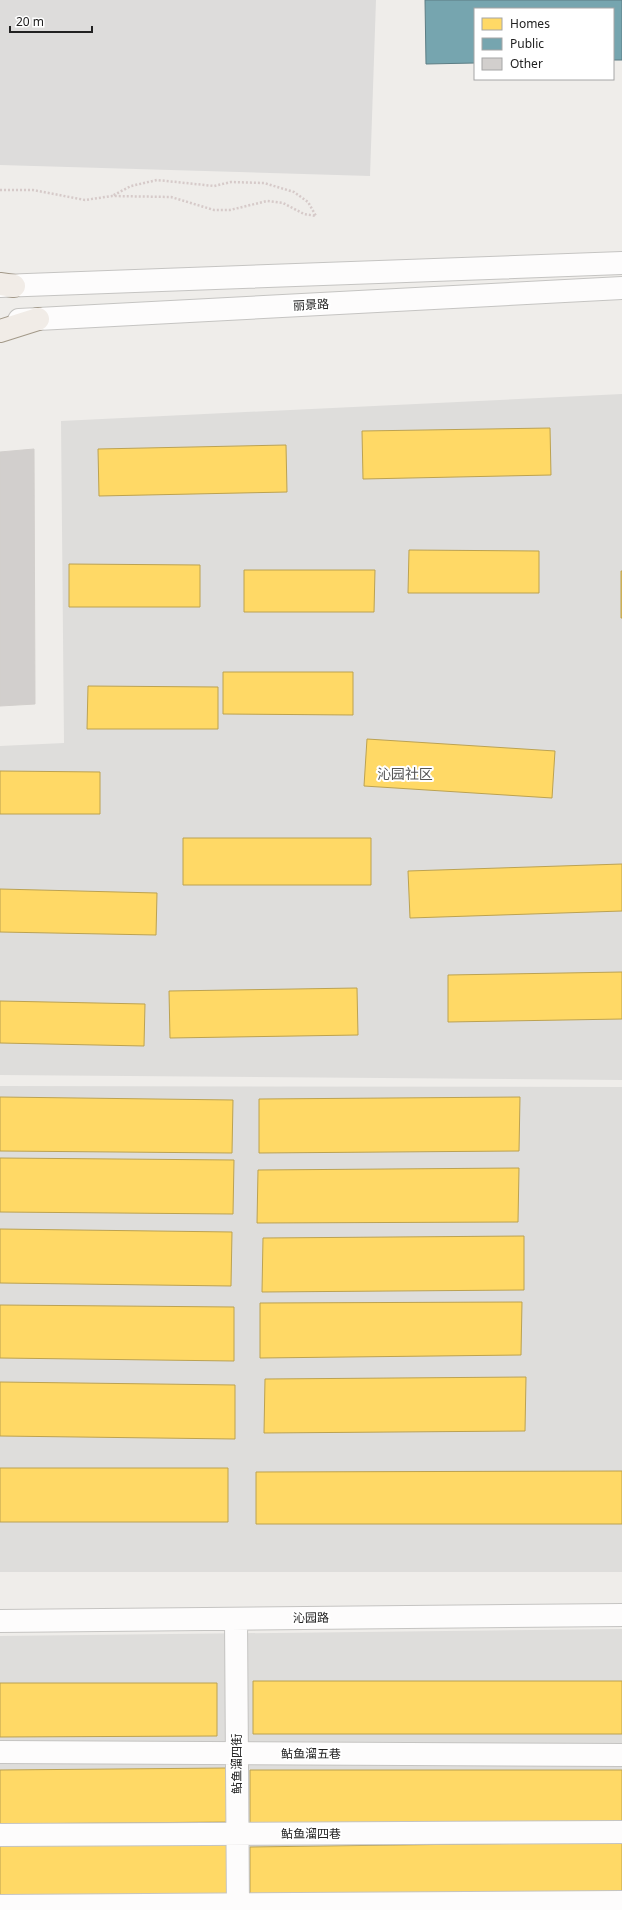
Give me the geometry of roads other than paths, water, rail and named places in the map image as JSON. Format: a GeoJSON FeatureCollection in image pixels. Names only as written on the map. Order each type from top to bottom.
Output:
{"type":"FeatureCollection","features":[{"type":"Feature","properties":{"kind":"main road"},"geometry":{"type":"LineString","coordinates":[[0,331],[38,319]]}},
{"type":"Feature","properties":{"kind":"street"},"geometry":{"type":"LineString","coordinates":[[5,285],[622,263]]}},
{"type":"Feature","properties":{"kind":"street","name":"丽景路"},"geometry":{"type":"LineString","coordinates":[[0,321],[622,288]]}},
{"type":"Feature","properties":{"kind":"street","name":"沁园路"},"geometry":{"type":"LineString","coordinates":[[0,1621],[622,1615]]}},
{"type":"Feature","properties":{"kind":"street","name":"鲇鱼溜四街"},"geometry":{"type":"LineString","coordinates":[[236,1618],[238,1907]]}},
{"type":"Feature","properties":{"kind":"street","name":"鲇鱼溜五巷"},"geometry":{"type":"LineString","coordinates":[[0,1752],[622,1755]]}},
{"type":"Feature","properties":{"kind":"street","name":"鲇鱼溜四巷"},"geometry":{"type":"LineString","coordinates":[[0,1835],[622,1832]]}},
{"type":"Feature","properties":{"kind":"street"},"geometry":{"type":"LineString","coordinates":[[0,1906],[238,1907],[622,1902]]}},
{"type":"Feature","properties":{"kind":"district","name":"沁园社区"},"geometry":{"type":"Point","coordinates":[405,774]}}]}
